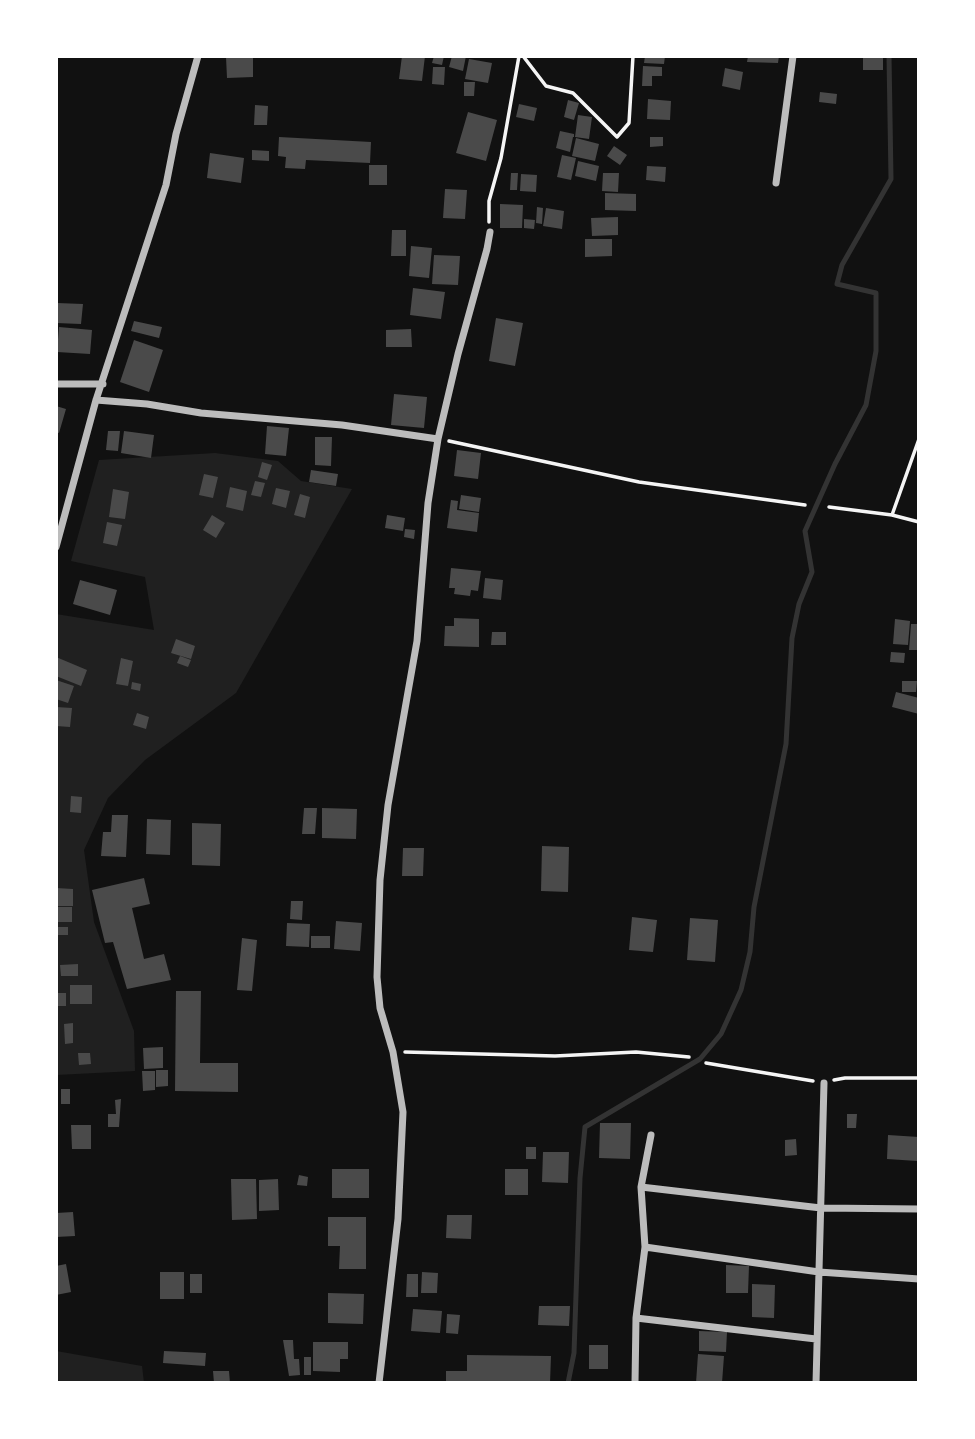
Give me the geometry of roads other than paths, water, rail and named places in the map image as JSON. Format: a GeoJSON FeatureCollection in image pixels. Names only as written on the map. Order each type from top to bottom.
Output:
{"type":"FeatureCollection","features":[{"type":"Feature","properties":{"kind":"street"},"geometry":{"type":"LineString","coordinates":[[56,547],[96,400],[166,185],[176,134],[198,56]]}},
{"type":"Feature","properties":{"kind":"street"},"geometry":{"type":"LineString","coordinates":[[776,183],[793,56]]}},
{"type":"Feature","properties":{"kind":"street"},"geometry":{"type":"LineString","coordinates":[[379,1383],[398,1219],[403,1112],[393,1052],[380,1008],[378,905],[388,805],[416,641],[428,503],[438,439],[458,354],[488,249],[489,232]]}},
{"type":"Feature","properties":{"kind":"street"},"geometry":{"type":"LineString","coordinates":[[56,383],[103,384]]}},
{"type":"Feature","properties":{"kind":"street"},"geometry":{"type":"LineString","coordinates":[[96,400],[147,404],[226,416],[342,425],[438,439]]}},
{"type":"Feature","properties":{"kind":"street"},"geometry":{"type":"LineString","coordinates":[[816,1383],[824,1083]]}},
{"type":"Feature","properties":{"kind":"street"},"geometry":{"type":"LineString","coordinates":[[635,1383],[636,1318],[645,1247],[641,1187],[651,1136]]}},
{"type":"Feature","properties":{"kind":"street"},"geometry":{"type":"LineString","coordinates":[[641,1187],[821,1208],[919,1209]]}},
{"type":"Feature","properties":{"kind":"street"},"geometry":{"type":"LineString","coordinates":[[645,1247],[818,1272],[919,1279]]}},
{"type":"Feature","properties":{"kind":"street"},"geometry":{"type":"LineString","coordinates":[[636,1318],[816,1339]]}},
{"type":"Feature","properties":{"kind":"waterway"},"geometry":{"type":"LineString","coordinates":[[568,1383],[574,1353],[580,1178],[585,1127],[700,1059],[721,1034],[741,990],[750,952],[754,907],[786,744],[792,638],[799,604],[812,572],[805,531],[835,464],[866,405],[876,351],[876,293],[837,284],[842,265],[891,179],[889,56]]}}]}
